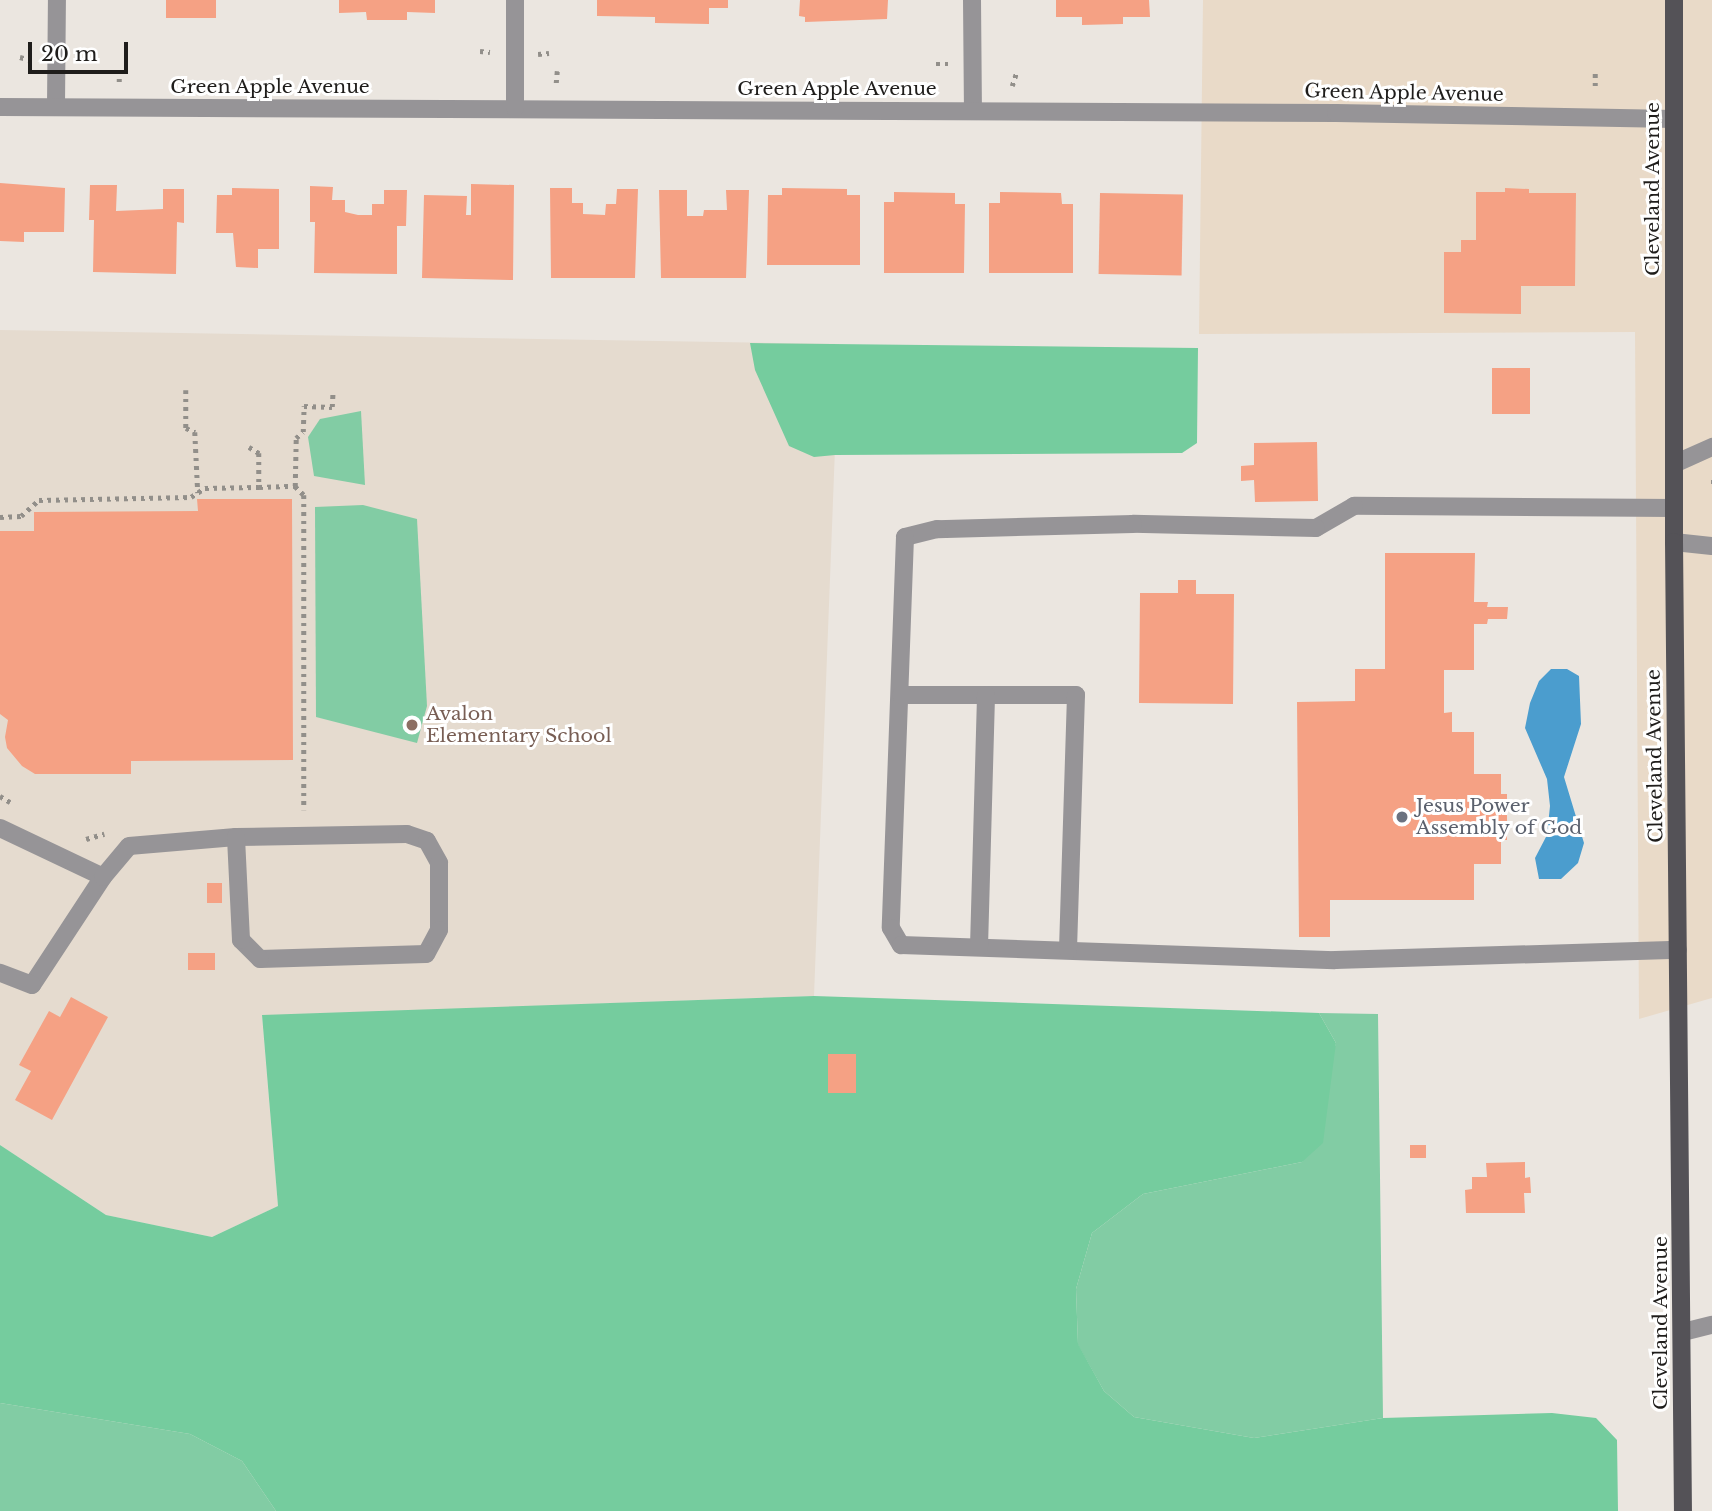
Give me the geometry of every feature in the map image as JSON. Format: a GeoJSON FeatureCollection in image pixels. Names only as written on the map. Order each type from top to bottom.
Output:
{"type":"FeatureCollection","features":[{"type":"Feature","properties":{"kind":"main road","name":"Cleveland Avenue"},"geometry":{"type":"LineString","coordinates":[[1674,0],[1674,542],[1683,1511]]}},
{"type":"Feature","properties":{"kind":"street"},"geometry":{"type":"LineString","coordinates":[[56,106],[57,0]]}},
{"type":"Feature","properties":{"kind":"street"},"geometry":{"type":"LineString","coordinates":[[515,0],[515,108]]}},
{"type":"Feature","properties":{"kind":"street"},"geometry":{"type":"LineString","coordinates":[[972,0],[973,111]]}},
{"type":"Feature","properties":{"kind":"street","name":"Green Apple Avenue"},"geometry":{"type":"LineString","coordinates":[[0,107],[973,111],[1674,119]]}},
{"type":"Feature","properties":{"kind":"street"},"geometry":{"type":"LineString","coordinates":[[1674,464],[1712,447]]}},
{"type":"Feature","properties":{"kind":"street"},"geometry":{"type":"LineString","coordinates":[[1674,508],[1354,506],[1316,528],[1132,524],[937,529],[905,537],[891,928],[901,945],[1335,960],[1678,950]]}},
{"type":"Feature","properties":{"kind":"street"},"geometry":{"type":"LineString","coordinates":[[1674,542],[1712,546]]}},
{"type":"Feature","properties":{"kind":"street"},"geometry":{"type":"LineString","coordinates":[[901,695],[1076,695],[1068,950]]}},
{"type":"Feature","properties":{"kind":"street"},"geometry":{"type":"LineString","coordinates":[[979,947],[986,695]]}},
{"type":"Feature","properties":{"kind":"street"},"geometry":{"type":"LineString","coordinates":[[0,828],[103,877]]}},
{"type":"Feature","properties":{"kind":"street"},"geometry":{"type":"LineString","coordinates":[[0,973],[32,985],[103,877],[129,846],[236,837],[407,834],[427,841],[439,863],[439,930],[426,954],[260,959],[241,940],[236,837]]}},
{"type":"Feature","properties":{"kind":"street"},"geometry":{"type":"LineString","coordinates":[[1683,1332],[1712,1325]]}},
{"type":"Feature","properties":{"kind":"path"},"geometry":{"type":"LineString","coordinates":[[20,57],[35,61]]}},
{"type":"Feature","properties":{"kind":"path"},"geometry":{"type":"LineString","coordinates":[[936,64],[949,64]]}},
{"type":"Feature","properties":{"kind":"path"},"geometry":{"type":"LineString","coordinates":[[119,69],[119,82]]}},
{"type":"Feature","properties":{"kind":"path"},"geometry":{"type":"LineString","coordinates":[[556,83],[557,71]]}},
{"type":"Feature","properties":{"kind":"path"},"geometry":{"type":"LineString","coordinates":[[1595,73],[1595,86]]}},
{"type":"Feature","properties":{"kind":"path"},"geometry":{"type":"LineString","coordinates":[[1012,87],[1016,74]]}},
{"type":"Feature","properties":{"kind":"path"},"geometry":{"type":"LineString","coordinates":[[186,390],[186,428],[195,432],[198,492]]}},
{"type":"Feature","properties":{"kind":"path"},"geometry":{"type":"LineString","coordinates":[[295,486],[296,438],[303,432],[304,406],[332,407],[333,390]]}},
{"type":"Feature","properties":{"kind":"path"},"geometry":{"type":"LineString","coordinates":[[249,447],[259,453],[259,486]]}},
{"type":"Feature","properties":{"kind":"path"},"geometry":{"type":"LineString","coordinates":[[0,517],[21,516],[40,500],[191,497],[205,488],[295,486],[304,495],[305,810],[294,810]]}},
{"type":"Feature","properties":{"kind":"path"},"geometry":{"type":"LineString","coordinates":[[0,796],[21,809]]}},
{"type":"Feature","properties":{"kind":"path"},"geometry":{"type":"LineString","coordinates":[[78,839],[99,837],[110,831]]}},
{"type":"Feature","properties":{"kind":"shaded area"},"geometry":{"type":"Polygon","coordinates":[[[1203,0],[1712,0],[1712,998],[1639,1019],[1635,332],[1199,334],[1203,0]]]}},
{"type":"Feature","properties":{"kind":"shaded area","name":"Avalon Elementary School"},"geometry":{"type":"Polygon","coordinates":[[[0,330],[839,344],[814,996],[262,1016],[278,1206],[212,1237],[106,1215],[0,1145],[0,330]]]}},
{"type":"Feature","properties":{"kind":"green space"},"geometry":{"type":"Polygon","coordinates":[[[750,343],[1198,348],[1197,443],[1182,453],[814,457],[789,446],[755,370],[750,343]]]}},
{"type":"Feature","properties":{"kind":"green space"},"geometry":{"type":"Polygon","coordinates":[[[361,411],[365,485],[314,476],[308,437],[320,419],[361,411]]]}},
{"type":"Feature","properties":{"kind":"green space"},"geometry":{"type":"Polygon","coordinates":[[[363,505],[417,519],[427,706],[417,743],[316,717],[315,507],[363,505]]]}},
{"type":"Feature","properties":{"kind":"green space"},"geometry":{"type":"Polygon","coordinates":[[[814,996],[1319,1013],[1336,1043],[1323,1143],[1302,1162],[1143,1194],[1092,1233],[1076,1289],[1078,1344],[1104,1391],[1134,1417],[1254,1438],[1383,1418],[1552,1413],[1596,1418],[1617,1440],[1618,1511],[276,1511],[242,1461],[190,1434],[0,1403],[0,1145],[106,1215],[212,1237],[278,1206],[262,1015],[814,996]]]}},
{"type":"Feature","properties":{"kind":"green space"},"geometry":{"type":"Polygon","coordinates":[[[1319,1013],[1378,1014],[1383,1418],[1254,1438],[1134,1417],[1104,1391],[1078,1345],[1076,1289],[1092,1233],[1143,1194],[1302,1162],[1336,1043],[1319,1013]]]}},
{"type":"Feature","properties":{"kind":"green space"},"geometry":{"type":"Polygon","coordinates":[[[0,1403],[190,1434],[242,1461],[276,1511],[0,1511],[0,1403]]]}},
{"type":"Feature","properties":{"kind":"water"},"geometry":{"type":"Polygon","coordinates":[[[1551,669],[1567,669],[1579,676],[1581,724],[1564,777],[1584,843],[1578,863],[1561,879],[1539,879],[1535,858],[1547,835],[1550,806],[1547,779],[1525,728],[1530,703],[1539,681],[1551,669]]]}},
{"type":"Feature","properties":{"kind":"building"},"geometry":{"type":"Polygon","coordinates":[[[166,0],[216,0],[216,18],[166,18],[166,0]]]}},
{"type":"Feature","properties":{"kind":"building"},"geometry":{"type":"Polygon","coordinates":[[[339,0],[435,0],[435,13],[407,12],[407,20],[367,20],[366,12],[339,13],[339,0]]]}},
{"type":"Feature","properties":{"kind":"building"},"geometry":{"type":"Polygon","coordinates":[[[597,0],[728,0],[728,8],[709,8],[709,24],[655,23],[655,17],[597,16],[597,0]]]}},
{"type":"Feature","properties":{"kind":"building"},"geometry":{"type":"Polygon","coordinates":[[[800,0],[888,0],[887,19],[805,22],[805,17],[799,16],[800,0]]]}},
{"type":"Feature","properties":{"kind":"building"},"geometry":{"type":"Polygon","coordinates":[[[1056,0],[1149,0],[1150,17],[1123,17],[1123,24],[1082,25],[1082,17],[1056,17],[1056,0]]]}},
{"type":"Feature","properties":{"kind":"building"},"geometry":{"type":"Polygon","coordinates":[[[0,183],[65,188],[64,232],[24,232],[24,242],[0,241],[0,183]]]}},
{"type":"Feature","properties":{"kind":"building"},"geometry":{"type":"Polygon","coordinates":[[[471,184],[514,185],[513,280],[422,278],[424,195],[467,196],[466,215],[471,215],[471,184]]]}},
{"type":"Feature","properties":{"kind":"building"},"geometry":{"type":"Polygon","coordinates":[[[90,185],[117,185],[116,211],[163,209],[163,189],[184,189],[184,223],[177,222],[176,274],[93,272],[94,220],[89,220],[90,185]]]}},
{"type":"Feature","properties":{"kind":"building"},"geometry":{"type":"Polygon","coordinates":[[[310,186],[333,187],[332,200],[345,200],[345,212],[358,215],[372,215],[372,204],[384,204],[384,190],[407,190],[406,226],[397,226],[397,274],[314,273],[315,222],[310,222],[310,186]]]}},
{"type":"Feature","properties":{"kind":"building"},"geometry":{"type":"Polygon","coordinates":[[[232,188],[279,189],[279,249],[258,249],[258,268],[236,267],[233,233],[216,233],[217,195],[232,195],[232,188]]]}},
{"type":"Feature","properties":{"kind":"building"},"geometry":{"type":"Polygon","coordinates":[[[550,188],[572,188],[572,203],[583,203],[583,214],[605,215],[606,204],[616,204],[617,189],[638,189],[635,278],[551,278],[550,188]]]}},
{"type":"Feature","properties":{"kind":"building"},"geometry":{"type":"Polygon","coordinates":[[[782,188],[847,189],[847,195],[860,195],[860,265],[767,265],[768,195],[782,195],[782,188]]]}},
{"type":"Feature","properties":{"kind":"building"},"geometry":{"type":"Polygon","coordinates":[[[1505,188],[1529,189],[1529,193],[1576,193],[1575,286],[1521,286],[1521,314],[1444,313],[1444,252],[1461,252],[1461,240],[1476,240],[1476,192],[1505,192],[1505,188]]]}},
{"type":"Feature","properties":{"kind":"building"},"geometry":{"type":"Polygon","coordinates":[[[659,190],[687,190],[687,216],[703,216],[704,210],[727,210],[726,190],[749,190],[746,278],[661,278],[659,190]]]}},
{"type":"Feature","properties":{"kind":"building"},"geometry":{"type":"Polygon","coordinates":[[[894,192],[955,193],[955,204],[965,204],[964,273],[884,273],[884,202],[894,202],[894,192]]]}},
{"type":"Feature","properties":{"kind":"building"},"geometry":{"type":"Polygon","coordinates":[[[1000,192],[1061,193],[1062,204],[1073,204],[1073,273],[989,273],[989,203],[1000,203],[1000,192]]]}},
{"type":"Feature","properties":{"kind":"building"},"geometry":{"type":"Polygon","coordinates":[[[1100,193],[1183,194],[1182,275],[1099,274],[1100,193]]]}},
{"type":"Feature","properties":{"kind":"building"},"geometry":{"type":"Polygon","coordinates":[[[1492,368],[1530,368],[1530,414],[1492,414],[1492,368]]]}},
{"type":"Feature","properties":{"kind":"building"},"geometry":{"type":"Polygon","coordinates":[[[1317,442],[1318,501],[1255,502],[1254,480],[1241,481],[1241,466],[1254,465],[1254,443],[1317,442]]]}},
{"type":"Feature","properties":{"kind":"building"},"geometry":{"type":"Polygon","coordinates":[[[197,499],[292,499],[293,760],[131,761],[131,774],[35,774],[22,766],[7,748],[5,737],[8,720],[0,714],[0,531],[34,531],[34,512],[198,511],[197,499]]]}},
{"type":"Feature","properties":{"kind":"building","name":"Jesus Power Assembly of God"},"geometry":{"type":"Polygon","coordinates":[[[1385,553],[1475,553],[1474,602],[1488,602],[1487,607],[1508,607],[1507,619],[1488,619],[1487,624],[1474,624],[1474,670],[1444,670],[1444,713],[1452,712],[1452,732],[1474,732],[1474,774],[1501,774],[1501,794],[1507,794],[1507,840],[1501,840],[1501,864],[1474,864],[1474,900],[1330,900],[1330,937],[1299,937],[1297,702],[1355,701],[1355,669],[1385,669],[1385,553]]]}},
{"type":"Feature","properties":{"kind":"building"},"geometry":{"type":"Polygon","coordinates":[[[1178,580],[1196,580],[1196,594],[1234,594],[1233,704],[1139,703],[1140,593],[1178,593],[1178,580]]]}},
{"type":"Feature","properties":{"kind":"building"},"geometry":{"type":"Polygon","coordinates":[[[207,883],[222,883],[222,903],[207,903],[207,883]]]}},
{"type":"Feature","properties":{"kind":"building"},"geometry":{"type":"Polygon","coordinates":[[[188,953],[215,953],[215,970],[188,970],[188,953]]]}},
{"type":"Feature","properties":{"kind":"building"},"geometry":{"type":"Polygon","coordinates":[[[71,997],[108,1017],[52,1120],[15,1100],[31,1071],[19,1065],[49,1011],[60,1017],[71,997]]]}},
{"type":"Feature","properties":{"kind":"building"},"geometry":{"type":"Polygon","coordinates":[[[828,1054],[856,1054],[856,1093],[828,1093],[828,1054]]]}},
{"type":"Feature","properties":{"kind":"building"},"geometry":{"type":"Polygon","coordinates":[[[1410,1145],[1426,1145],[1426,1158],[1410,1158],[1410,1145]]]}},
{"type":"Feature","properties":{"kind":"building"},"geometry":{"type":"Polygon","coordinates":[[[1525,1162],[1525,1178],[1530,1177],[1531,1193],[1524,1193],[1525,1213],[1466,1213],[1465,1190],[1472,1189],[1472,1177],[1487,1177],[1486,1163],[1525,1162]]]}},
{"type":"Feature","properties":{"kind":"place","name":"Avalon Elementary School"},"geometry":{"type":"Point","coordinates":[412,725]}},
{"type":"Feature","properties":{"kind":"place","name":"Jesus Power Assembly of God"},"geometry":{"type":"Point","coordinates":[1402,817]}}]}
